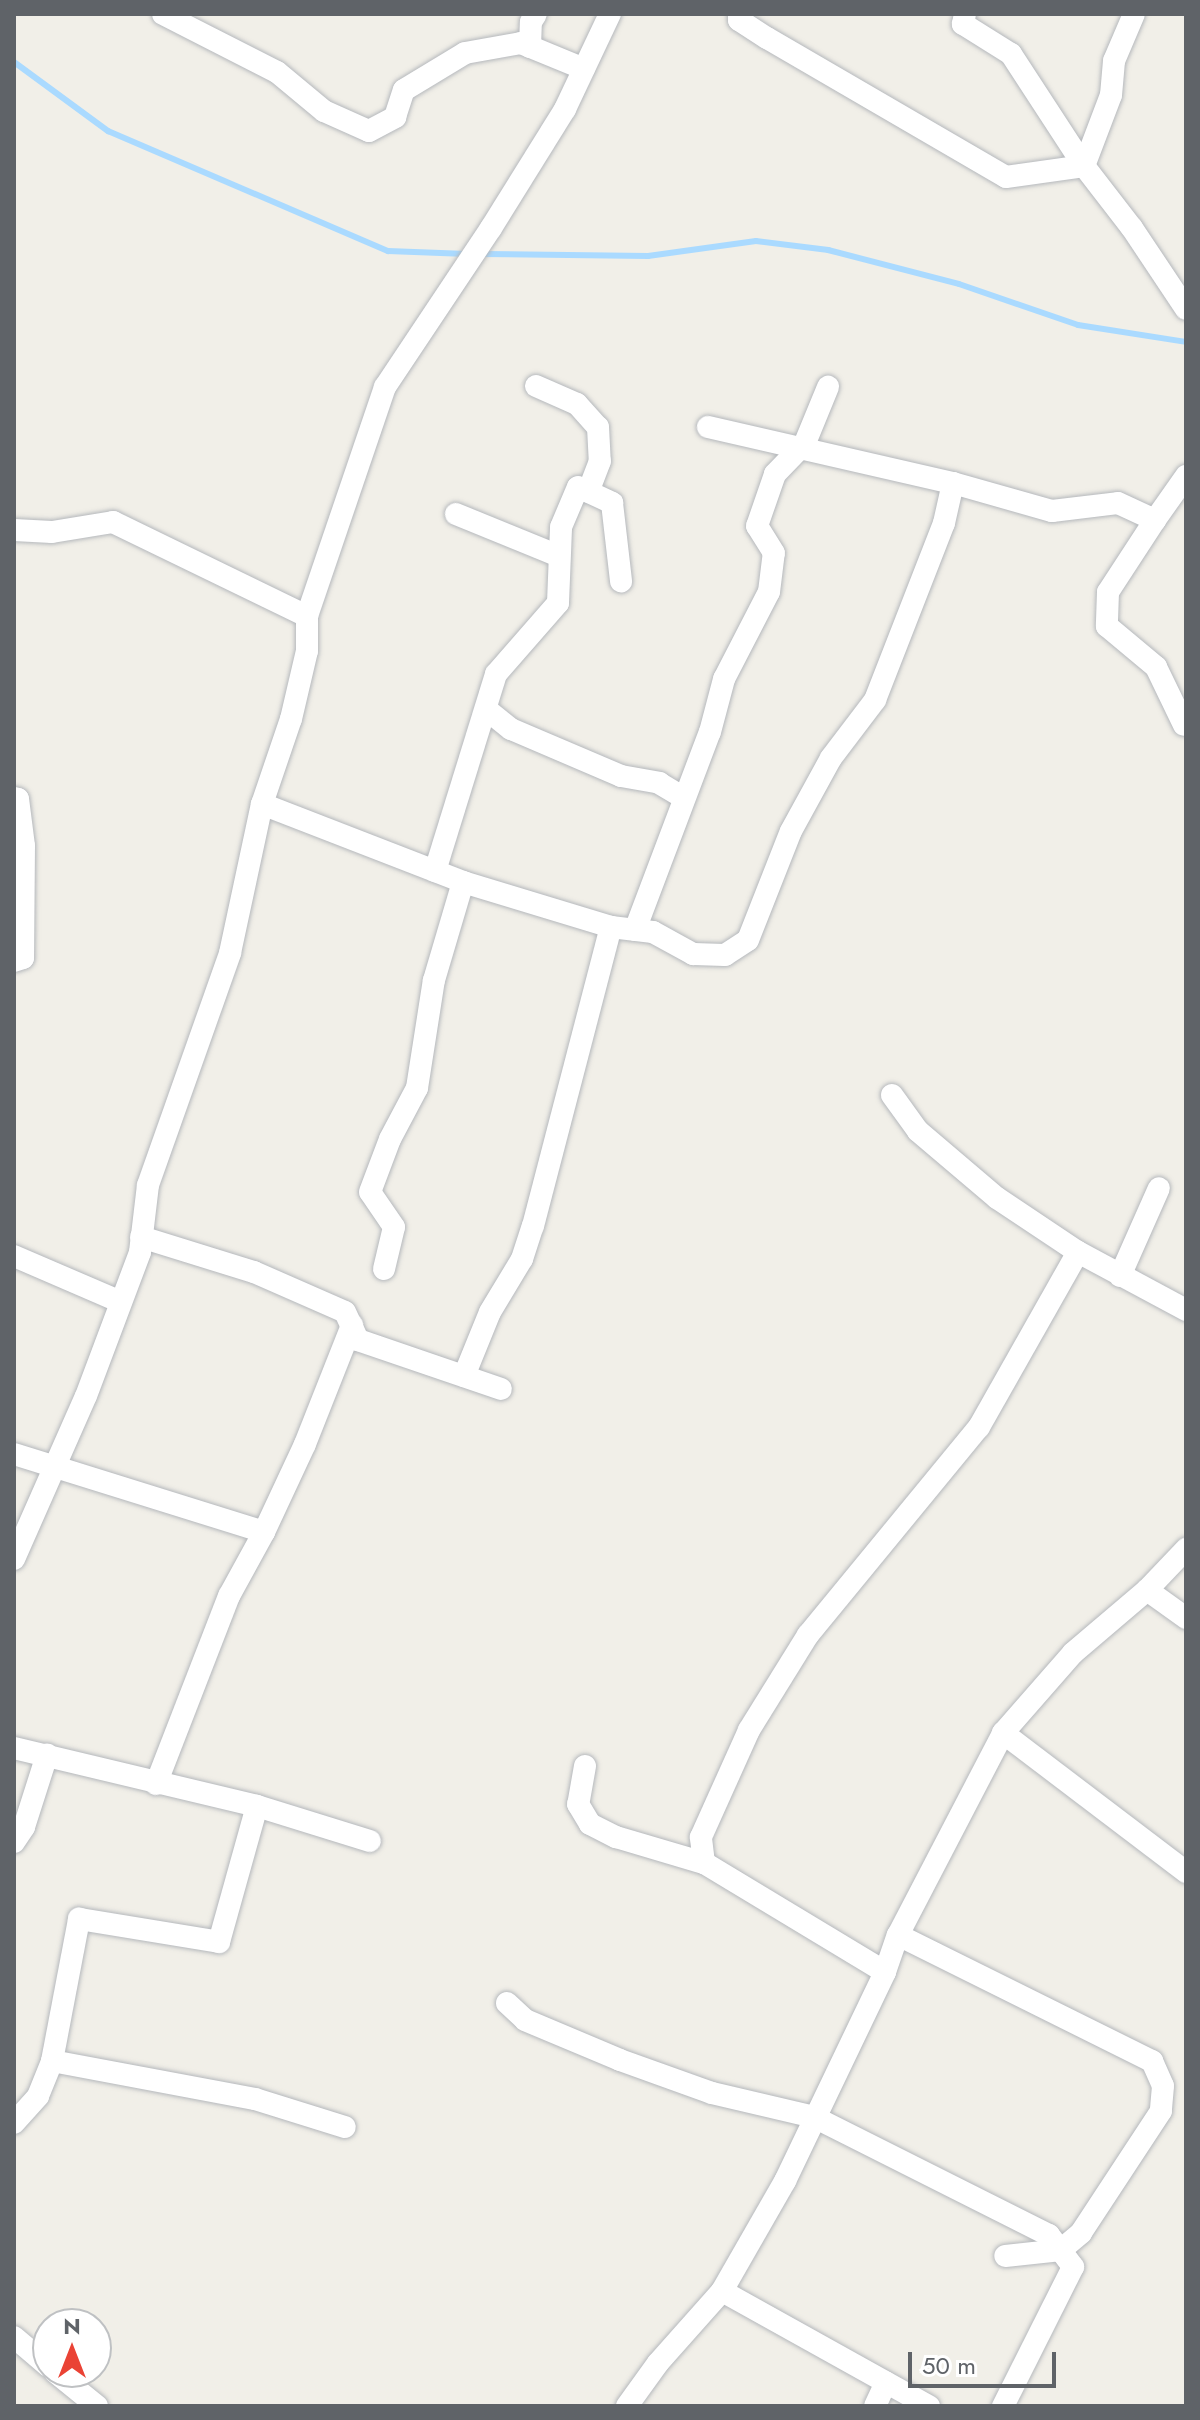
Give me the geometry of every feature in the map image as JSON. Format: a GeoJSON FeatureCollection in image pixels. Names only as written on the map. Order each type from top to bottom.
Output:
{"type":"FeatureCollection","features":[{"type":"Feature","properties":{"kind":"street"},"geometry":{"type":"LineString","coordinates":[[163,14],[277,72],[324,111],[369,131],[395,117],[404,90],[465,53],[521,43],[584,69]]}},
{"type":"Feature","properties":{"kind":"street"},"geometry":{"type":"LineString","coordinates":[[530,47],[531,22],[536,14]]}},
{"type":"Feature","properties":{"kind":"street"},"geometry":{"type":"LineString","coordinates":[[14,1559],[56,1469],[140,1252],[148,1185],[230,953],[262,804],[291,719],[307,651],[307,616],[385,387],[491,228],[565,109],[610,14]]}},
{"type":"Feature","properties":{"kind":"street"},"geometry":{"type":"LineString","coordinates":[[739,14],[739,20],[767,38],[1006,177],[1084,166]]}},
{"type":"Feature","properties":{"kind":"street"},"geometry":{"type":"LineString","coordinates":[[965,14],[963,24],[1011,54],[1084,166],[1132,228],[1186,309]]}},
{"type":"Feature","properties":{"kind":"street"},"geometry":{"type":"LineString","coordinates":[[1084,166],[1111,95],[1114,61],[1134,14]]}},
{"type":"Feature","properties":{"kind":"street"},"geometry":{"type":"LineString","coordinates":[[536,386],[577,404],[598,427],[600,461],[588,492]]}},
{"type":"Feature","properties":{"kind":"street"},"geometry":{"type":"LineString","coordinates":[[635,930],[675,832],[684,798],[710,732],[724,679],[769,592],[774,553],[757,526],[775,474],[805,443],[828,387]]}},
{"type":"Feature","properties":{"kind":"street"},"geometry":{"type":"LineString","coordinates":[[708,427],[798,451],[953,483],[1052,511],[1118,503],[1155,520]]}},
{"type":"Feature","properties":{"kind":"street"},"geometry":{"type":"LineString","coordinates":[[1184,725],[1156,667],[1107,626],[1108,592],[1186,476]]}},
{"type":"Feature","properties":{"kind":"street"},"geometry":{"type":"LineString","coordinates":[[262,804],[463,882],[611,927],[653,932],[693,954],[725,955],[748,940],[791,831],[831,758],[875,700],[944,523],[953,483]]}},
{"type":"Feature","properties":{"kind":"street"},"geometry":{"type":"LineString","coordinates":[[435,871],[463,772],[496,674],[525,636],[558,603],[561,527],[578,487],[612,503],[621,581]]}},
{"type":"Feature","properties":{"kind":"street"},"geometry":{"type":"LineString","coordinates":[[456,514],[559,556]]}},
{"type":"Feature","properties":{"kind":"street"},"geometry":{"type":"LineString","coordinates":[[14,530],[52,532],[113,522],[307,616]]}},
{"type":"Feature","properties":{"kind":"street"},"geometry":{"type":"LineString","coordinates":[[486,709],[511,729],[621,776],[659,783],[684,798]]}},
{"type":"Feature","properties":{"kind":"street"},"geometry":{"type":"LineString","coordinates":[[14,798],[18,799],[24,846],[23,958],[14,961]]}},
{"type":"Feature","properties":{"kind":"street"},"geometry":{"type":"LineString","coordinates":[[384,1269],[394,1227],[370,1192],[390,1139],[417,1088],[434,980],[463,882]]}},
{"type":"Feature","properties":{"kind":"street"},"geometry":{"type":"LineString","coordinates":[[464,1376],[490,1312],[522,1259],[530,1237],[611,927]]}},
{"type":"Feature","properties":{"kind":"street"},"geometry":{"type":"LineString","coordinates":[[892,1095],[918,1131],[997,1198],[1078,1252],[1186,1310]]}},
{"type":"Feature","properties":{"kind":"street"},"geometry":{"type":"LineString","coordinates":[[1120,1276],[1159,1188]]}},
{"type":"Feature","properties":{"kind":"street"},"geometry":{"type":"LineString","coordinates":[[141,1237],[254,1272],[345,1312],[358,1340],[501,1389]]}},
{"type":"Feature","properties":{"kind":"street"},"geometry":{"type":"LineString","coordinates":[[704,1863],[701,1837],[749,1730],[808,1635],[979,1427],[1078,1252]]}},
{"type":"Feature","properties":{"kind":"street"},"geometry":{"type":"LineString","coordinates":[[14,1256],[121,1302]]}},
{"type":"Feature","properties":{"kind":"street"},"geometry":{"type":"LineString","coordinates":[[156,1784],[229,1596],[264,1532],[352,1325]]}},
{"type":"Feature","properties":{"kind":"street"},"geometry":{"type":"LineString","coordinates":[[14,1454],[264,1532]]}},
{"type":"Feature","properties":{"kind":"street"},"geometry":{"type":"LineString","coordinates":[[627,2406],[658,2363],[722,2291],[785,2181],[885,1972],[898,1935],[1003,1733],[1073,1653],[1147,1590],[1186,1549]]}},
{"type":"Feature","properties":{"kind":"street"},"geometry":{"type":"LineString","coordinates":[[1147,1590],[1186,1618]]}},
{"type":"Feature","properties":{"kind":"street"},"geometry":{"type":"LineString","coordinates":[[1003,1733],[1186,1872]]}},
{"type":"Feature","properties":{"kind":"street"},"geometry":{"type":"LineString","coordinates":[[14,1748],[257,1806],[370,1841]]}},
{"type":"Feature","properties":{"kind":"street"},"geometry":{"type":"LineString","coordinates":[[14,1842],[24,1827],[47,1755]]}},
{"type":"Feature","properties":{"kind":"street"},"geometry":{"type":"LineString","coordinates":[[585,1766],[578,1804],[590,1824],[616,1837],[704,1863],[885,1972]]}},
{"type":"Feature","properties":{"kind":"street"},"geometry":{"type":"LineString","coordinates":[[14,2123],[38,2096],[52,2061],[79,1919],[219,1942],[257,1806]]}},
{"type":"Feature","properties":{"kind":"street"},"geometry":{"type":"LineString","coordinates":[[898,1935],[1152,2061],[1163,2086],[1161,2111],[1081,2233],[1061,2250],[1005,2256]]}},
{"type":"Feature","properties":{"kind":"street"},"geometry":{"type":"LineString","coordinates":[[507,2003],[525,2020],[620,2060],[712,2093],[814,2117],[1049,2235],[1073,2267],[1003,2406]]}},
{"type":"Feature","properties":{"kind":"street"},"geometry":{"type":"LineString","coordinates":[[52,2061],[255,2099],[345,2127]]}},
{"type":"Feature","properties":{"kind":"street"},"geometry":{"type":"LineString","coordinates":[[722,2291],[929,2406]]}},
{"type":"Feature","properties":{"kind":"street"},"geometry":{"type":"LineString","coordinates":[[14,2337],[32,2352]]}},
{"type":"Feature","properties":{"kind":"street"},"geometry":{"type":"LineString","coordinates":[[875,2406],[886,2382]]}},
{"type":"Feature","properties":{"kind":"street"},"geometry":{"type":"LineString","coordinates":[[75,2388],[97,2406]]}},
{"type":"Feature","properties":{"kind":"waterway"},"geometry":{"type":"LineString","coordinates":[[14,62],[108,131],[388,251],[467,254]]}},
{"type":"Feature","properties":{"kind":"waterway"},"geometry":{"type":"LineString","coordinates":[[482,254],[648,256],[756,241],[828,250],[959,284],[1078,325],[1186,342]]}}]}
